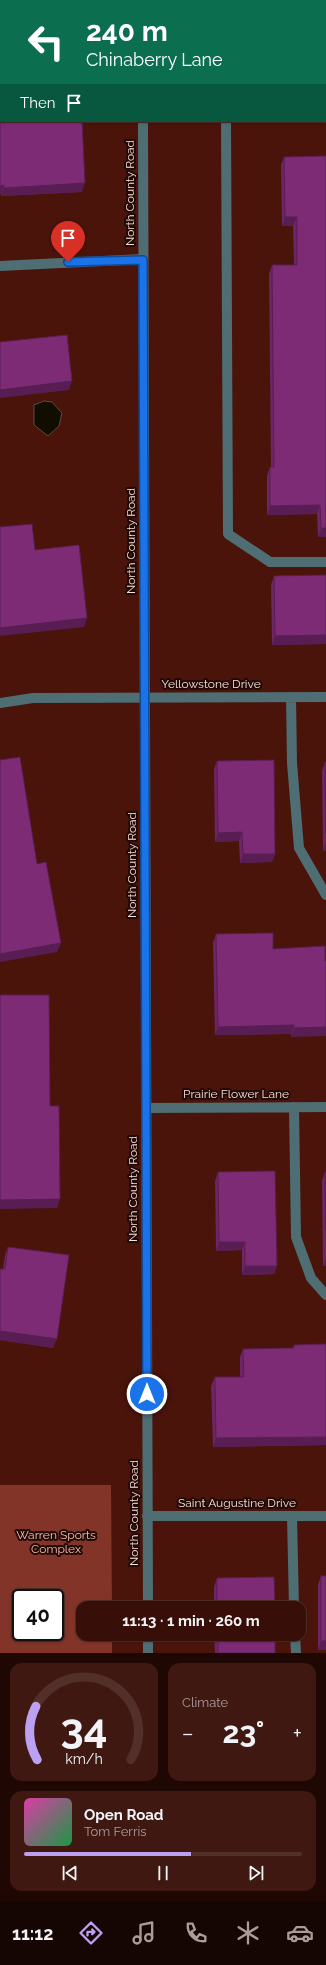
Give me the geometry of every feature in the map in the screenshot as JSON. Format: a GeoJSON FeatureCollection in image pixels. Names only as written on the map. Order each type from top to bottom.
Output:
{"type":"FeatureCollection","features":[{"type":"Feature","properties":{"kind":"street","name":"North County Road"},"geometry":{"type":"LineString","coordinates":[[143,122],[148,1601]]}},
{"type":"Feature","properties":{"kind":"street"},"geometry":{"type":"LineString","coordinates":[[226,122],[228,534],[270,562],[326,562]]}},
{"type":"Feature","properties":{"kind":"street"},"geometry":{"type":"LineString","coordinates":[[0,266],[143,260]]}},
{"type":"Feature","properties":{"kind":"street","name":"Yellowstone Drive"},"geometry":{"type":"LineString","coordinates":[[0,703],[34,698],[145,696],[326,697]]}},
{"type":"Feature","properties":{"kind":"street"},"geometry":{"type":"LineString","coordinates":[[291,697],[292,763],[299,848],[326,895]]}},
{"type":"Feature","properties":{"kind":"street"},"geometry":{"type":"LineString","coordinates":[[294,1107],[296,1237],[311,1278],[326,1295]]}},
{"type":"Feature","properties":{"kind":"street","name":"Prairie Flower Lane"},"geometry":{"type":"LineString","coordinates":[[146,1108],[326,1107]]}},
{"type":"Feature","properties":{"kind":"street","name":"Saint Augustine Drive"},"geometry":{"type":"LineString","coordinates":[[147,1516],[326,1516]]}},
{"type":"Feature","properties":{"kind":"street"},"geometry":{"type":"LineString","coordinates":[[292,1516],[294,1601]]}},
{"type":"Feature","properties":{"kind":"street"},"geometry":{"type":"LineString","coordinates":[[148,1641],[148,1653]]}},
{"type":"Feature","properties":{"kind":"street"},"geometry":{"type":"LineString","coordinates":[[295,1641],[296,1653]]}},
{"type":"Feature","properties":{"kind":"green space","name":"Warren Sports Complex"},"geometry":{"type":"Polygon","coordinates":[[[0,1485],[111,1485],[112,1601],[76,1601],[76,1641],[112,1641],[112,1653],[0,1653],[0,1485]]]}},
{"type":"Feature","properties":{"kind":"shaded area"},"geometry":{"type":"Polygon","coordinates":[[[44,401],[52,402],[62,413],[59,426],[48,436],[34,425],[34,405],[44,401]]]}},
{"type":"Feature","properties":{"kind":"building"},"geometry":{"type":"Polygon","coordinates":[[[0,122],[82,122],[85,183],[4,188],[4,185],[0,186],[0,122]]]}},
{"type":"Feature","properties":{"kind":"building"},"geometry":{"type":"Polygon","coordinates":[[[326,156],[326,528],[321,528],[320,505],[270,506],[270,467],[274,467],[272,265],[297,265],[297,217],[285,217],[284,157],[326,156]]]}},
{"type":"Feature","properties":{"kind":"building"},"geometry":{"type":"Polygon","coordinates":[[[67,335],[72,381],[0,390],[0,342],[67,335]]]}},
{"type":"Feature","properties":{"kind":"building"},"geometry":{"type":"Polygon","coordinates":[[[32,524],[35,550],[79,545],[87,618],[0,628],[0,527],[32,524]]]}},
{"type":"Feature","properties":{"kind":"building"},"geometry":{"type":"Polygon","coordinates":[[[326,575],[326,635],[275,636],[274,576],[326,575]]]}},
{"type":"Feature","properties":{"kind":"building"},"geometry":{"type":"Polygon","coordinates":[[[20,757],[37,864],[46,862],[61,943],[0,954],[0,760],[20,757]]]}},
{"type":"Feature","properties":{"kind":"building"},"geometry":{"type":"Polygon","coordinates":[[[274,760],[275,854],[243,854],[242,832],[218,833],[217,761],[274,760]]]}},
{"type":"Feature","properties":{"kind":"building"},"geometry":{"type":"Polygon","coordinates":[[[325,762],[326,762],[326,833],[325,762]]]}},
{"type":"Feature","properties":{"kind":"building"},"geometry":{"type":"Polygon","coordinates":[[[273,933],[273,949],[325,946],[326,1027],[294,1028],[294,1025],[218,1027],[216,934],[273,933]]]}},
{"type":"Feature","properties":{"kind":"building"},"geometry":{"type":"Polygon","coordinates":[[[0,995],[49,995],[50,1106],[59,1106],[60,1199],[0,1200],[0,995]]]}},
{"type":"Feature","properties":{"kind":"building"},"geometry":{"type":"Polygon","coordinates":[[[275,1171],[277,1266],[245,1266],[245,1242],[219,1242],[218,1172],[275,1171]]]}},
{"type":"Feature","properties":{"kind":"building"},"geometry":{"type":"Polygon","coordinates":[[[325,1172],[326,1172],[326,1230],[325,1172]]]}},
{"type":"Feature","properties":{"kind":"building"},"geometry":{"type":"Polygon","coordinates":[[[8,1247],[69,1255],[57,1339],[0,1331],[0,1269],[5,1269],[8,1247]]]}},
{"type":"Feature","properties":{"kind":"building"},"geometry":{"type":"Polygon","coordinates":[[[326,1344],[326,1437],[216,1438],[215,1377],[244,1377],[243,1349],[294,1348],[294,1345],[326,1344]]]}},
{"type":"Feature","properties":{"kind":"building"},"geometry":{"type":"Polygon","coordinates":[[[321,1576],[326,1576],[326,1641],[321,1641],[321,1576]]]}},
{"type":"Feature","properties":{"kind":"building"},"geometry":{"type":"Polygon","coordinates":[[[274,1577],[275,1601],[217,1601],[217,1578],[274,1577]]]}},
{"type":"Feature","properties":{"kind":"building"},"geometry":{"type":"Polygon","coordinates":[[[218,1641],[275,1641],[275,1653],[218,1653],[218,1641]]]}},
{"type":"Feature","properties":{"kind":"route"},"geometry":{"type":"LineString","coordinates":[[68,262],[143,260],[147,1394]]}}]}
